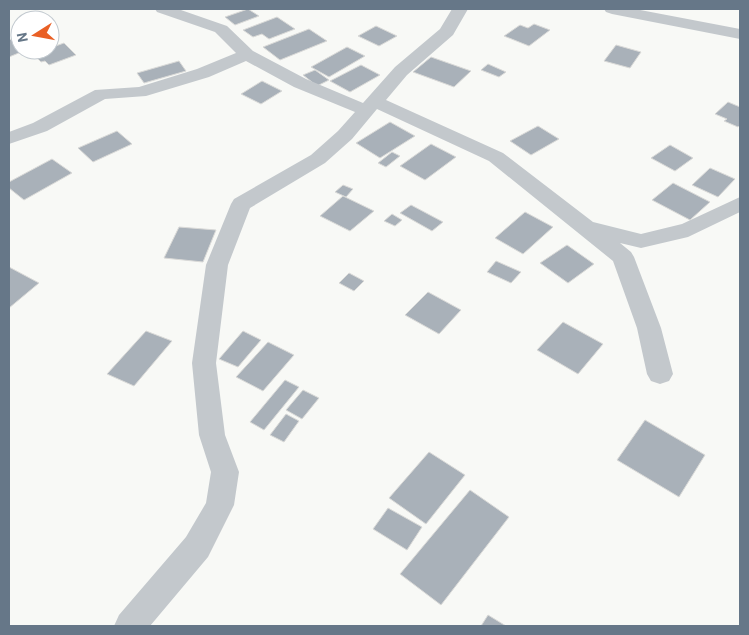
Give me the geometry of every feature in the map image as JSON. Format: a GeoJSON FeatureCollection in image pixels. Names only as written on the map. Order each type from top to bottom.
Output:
{"type":"FeatureCollection","features":[{"type":"Feature","properties":{"kind":"street"},"geometry":{"type":"LineString","coordinates":[[163,9],[221,29],[247,55],[300,83],[372,106],[496,157],[623,257],[649,328],[660,374]]}},
{"type":"Feature","properties":{"kind":"street"},"geometry":{"type":"LineString","coordinates":[[130,626],[197,547],[220,506],[224,472],[212,435],[204,364],[217,265],[241,204],[318,159],[345,135],[401,71],[447,32],[460,9]]}},
{"type":"Feature","properties":{"kind":"street"},"geometry":{"type":"LineString","coordinates":[[612,9],[740,34]]}},
{"type":"Feature","properties":{"kind":"street"},"geometry":{"type":"LineString","coordinates":[[9,138],[40,127],[101,94],[140,92],[203,72],[247,55]]}},
{"type":"Feature","properties":{"kind":"street"},"geometry":{"type":"LineString","coordinates":[[586,226],[641,241],[688,230],[740,204]]}},
{"type":"Feature","properties":{"kind":"building"},"geometry":{"type":"Polygon","coordinates":[[[248,9],[259,16],[235,25],[225,17],[248,9]]]}},
{"type":"Feature","properties":{"kind":"building"},"geometry":{"type":"Polygon","coordinates":[[[277,17],[295,29],[269,39],[262,34],[253,37],[243,30],[277,17]]]}},
{"type":"Feature","properties":{"kind":"building"},"geometry":{"type":"Polygon","coordinates":[[[534,24],[550,30],[529,46],[504,36],[520,25],[528,28],[534,24]]]}},
{"type":"Feature","properties":{"kind":"building"},"geometry":{"type":"Polygon","coordinates":[[[376,26],[397,36],[379,46],[358,36],[376,26]]]}},
{"type":"Feature","properties":{"kind":"building"},"geometry":{"type":"Polygon","coordinates":[[[309,29],[327,41],[280,60],[263,47],[309,29]]]}},
{"type":"Feature","properties":{"kind":"building"},"geometry":{"type":"Polygon","coordinates":[[[9,40],[10,40],[9,57],[9,40]]]}},
{"type":"Feature","properties":{"kind":"building"},"geometry":{"type":"Polygon","coordinates":[[[64,43],[76,55],[49,65],[45,61],[41,62],[39,60],[60,60],[60,44],[64,43]]]}},
{"type":"Feature","properties":{"kind":"building"},"geometry":{"type":"Polygon","coordinates":[[[616,45],[641,52],[630,68],[604,61],[616,45]]]}},
{"type":"Feature","properties":{"kind":"building"},"geometry":{"type":"Polygon","coordinates":[[[347,47],[365,56],[329,77],[311,67],[347,47]]]}},
{"type":"Feature","properties":{"kind":"building"},"geometry":{"type":"Polygon","coordinates":[[[431,57],[471,71],[454,87],[413,72],[431,57]]]}},
{"type":"Feature","properties":{"kind":"building"},"geometry":{"type":"Polygon","coordinates":[[[179,61],[186,71],[144,83],[137,73],[179,61]]]}},
{"type":"Feature","properties":{"kind":"building"},"geometry":{"type":"Polygon","coordinates":[[[488,64],[506,72],[499,77],[481,70],[488,64]]]}},
{"type":"Feature","properties":{"kind":"building"},"geometry":{"type":"Polygon","coordinates":[[[361,65],[380,75],[350,92],[330,81],[361,65]]]}},
{"type":"Feature","properties":{"kind":"building"},"geometry":{"type":"Polygon","coordinates":[[[315,70],[329,80],[317,86],[303,75],[315,70]]]}},
{"type":"Feature","properties":{"kind":"building"},"geometry":{"type":"Polygon","coordinates":[[[262,81],[282,91],[261,104],[241,94],[262,81]]]}},
{"type":"Feature","properties":{"kind":"building"},"geometry":{"type":"Polygon","coordinates":[[[728,102],[740,107],[740,125],[738,127],[724,121],[727,119],[715,114],[728,102]]]}},
{"type":"Feature","properties":{"kind":"building"},"geometry":{"type":"Polygon","coordinates":[[[390,122],[415,136],[380,158],[356,143],[390,122]]]}},
{"type":"Feature","properties":{"kind":"building"},"geometry":{"type":"Polygon","coordinates":[[[538,126],[559,139],[531,155],[510,141],[538,126]]]}},
{"type":"Feature","properties":{"kind":"building"},"geometry":{"type":"Polygon","coordinates":[[[117,131],[132,144],[93,162],[78,148],[117,131]]]}},
{"type":"Feature","properties":{"kind":"building"},"geometry":{"type":"Polygon","coordinates":[[[431,144],[456,157],[425,180],[400,166],[431,144]]]}},
{"type":"Feature","properties":{"kind":"building"},"geometry":{"type":"Polygon","coordinates":[[[670,145],[693,158],[675,171],[651,158],[670,145]]]}},
{"type":"Feature","properties":{"kind":"building"},"geometry":{"type":"Polygon","coordinates":[[[392,152],[400,156],[386,167],[378,163],[392,152]]]}},
{"type":"Feature","properties":{"kind":"building"},"geometry":{"type":"Polygon","coordinates":[[[52,159],[72,173],[24,200],[9,188],[9,182],[52,159]]]}},
{"type":"Feature","properties":{"kind":"building"},"geometry":{"type":"Polygon","coordinates":[[[710,168],[735,179],[718,197],[692,185],[710,168]]]}},
{"type":"Feature","properties":{"kind":"building"},"geometry":{"type":"Polygon","coordinates":[[[673,183],[710,202],[690,220],[652,200],[673,183]]]}},
{"type":"Feature","properties":{"kind":"building"},"geometry":{"type":"Polygon","coordinates":[[[343,185],[353,189],[346,197],[335,192],[343,185]]]}},
{"type":"Feature","properties":{"kind":"building"},"geometry":{"type":"Polygon","coordinates":[[[343,196],[374,211],[350,231],[320,216],[343,196]]]}},
{"type":"Feature","properties":{"kind":"building"},"geometry":{"type":"Polygon","coordinates":[[[411,205],[443,222],[432,231],[400,213],[411,205]]]}},
{"type":"Feature","properties":{"kind":"building"},"geometry":{"type":"Polygon","coordinates":[[[525,212],[553,227],[523,254],[495,238],[525,212]]]}},
{"type":"Feature","properties":{"kind":"building"},"geometry":{"type":"Polygon","coordinates":[[[392,214],[402,220],[395,226],[384,221],[392,214]]]}},
{"type":"Feature","properties":{"kind":"building"},"geometry":{"type":"Polygon","coordinates":[[[179,227],[216,230],[203,262],[164,258],[179,227]]]}},
{"type":"Feature","properties":{"kind":"building"},"geometry":{"type":"Polygon","coordinates":[[[567,245],[594,264],[568,283],[540,263],[567,245]]]}},
{"type":"Feature","properties":{"kind":"building"},"geometry":{"type":"Polygon","coordinates":[[[496,261],[521,272],[511,283],[487,272],[496,261]]]}},
{"type":"Feature","properties":{"kind":"building"},"geometry":{"type":"Polygon","coordinates":[[[9,267],[39,283],[9,308],[9,267]]]}},
{"type":"Feature","properties":{"kind":"building"},"geometry":{"type":"Polygon","coordinates":[[[349,273],[364,281],[354,291],[339,283],[349,273]]]}},
{"type":"Feature","properties":{"kind":"building"},"geometry":{"type":"Polygon","coordinates":[[[428,292],[461,310],[439,334],[405,315],[428,292]]]}},
{"type":"Feature","properties":{"kind":"building"},"geometry":{"type":"Polygon","coordinates":[[[563,322],[603,344],[578,374],[537,350],[563,322]]]}},
{"type":"Feature","properties":{"kind":"building"},"geometry":{"type":"Polygon","coordinates":[[[146,331],[172,341],[134,386],[107,374],[146,331]]]}},
{"type":"Feature","properties":{"kind":"building"},"geometry":{"type":"Polygon","coordinates":[[[243,331],[261,340],[238,367],[219,359],[243,331]]]}},
{"type":"Feature","properties":{"kind":"building"},"geometry":{"type":"Polygon","coordinates":[[[268,342],[294,355],[263,391],[236,377],[268,342]]]}},
{"type":"Feature","properties":{"kind":"building"},"geometry":{"type":"Polygon","coordinates":[[[285,380],[299,387],[264,430],[250,422],[285,380]]]}},
{"type":"Feature","properties":{"kind":"building"},"geometry":{"type":"Polygon","coordinates":[[[303,390],[319,398],[302,419],[286,410],[303,390]]]}},
{"type":"Feature","properties":{"kind":"building"},"geometry":{"type":"Polygon","coordinates":[[[286,414],[299,421],[284,442],[270,435],[286,414]]]}},
{"type":"Feature","properties":{"kind":"building"},"geometry":{"type":"Polygon","coordinates":[[[645,420],[705,455],[679,497],[617,460],[645,420]]]}},
{"type":"Feature","properties":{"kind":"building"},"geometry":{"type":"Polygon","coordinates":[[[429,452],[465,475],[426,524],[389,498],[429,452]]]}},
{"type":"Feature","properties":{"kind":"building"},"geometry":{"type":"Polygon","coordinates":[[[470,490],[509,517],[441,605],[400,574],[470,490]]]}},
{"type":"Feature","properties":{"kind":"building"},"geometry":{"type":"Polygon","coordinates":[[[388,508],[422,527],[407,550],[373,529],[388,508]]]}},
{"type":"Feature","properties":{"kind":"building"},"geometry":{"type":"Polygon","coordinates":[[[488,615],[506,626],[481,626],[488,615]]]}}]}
